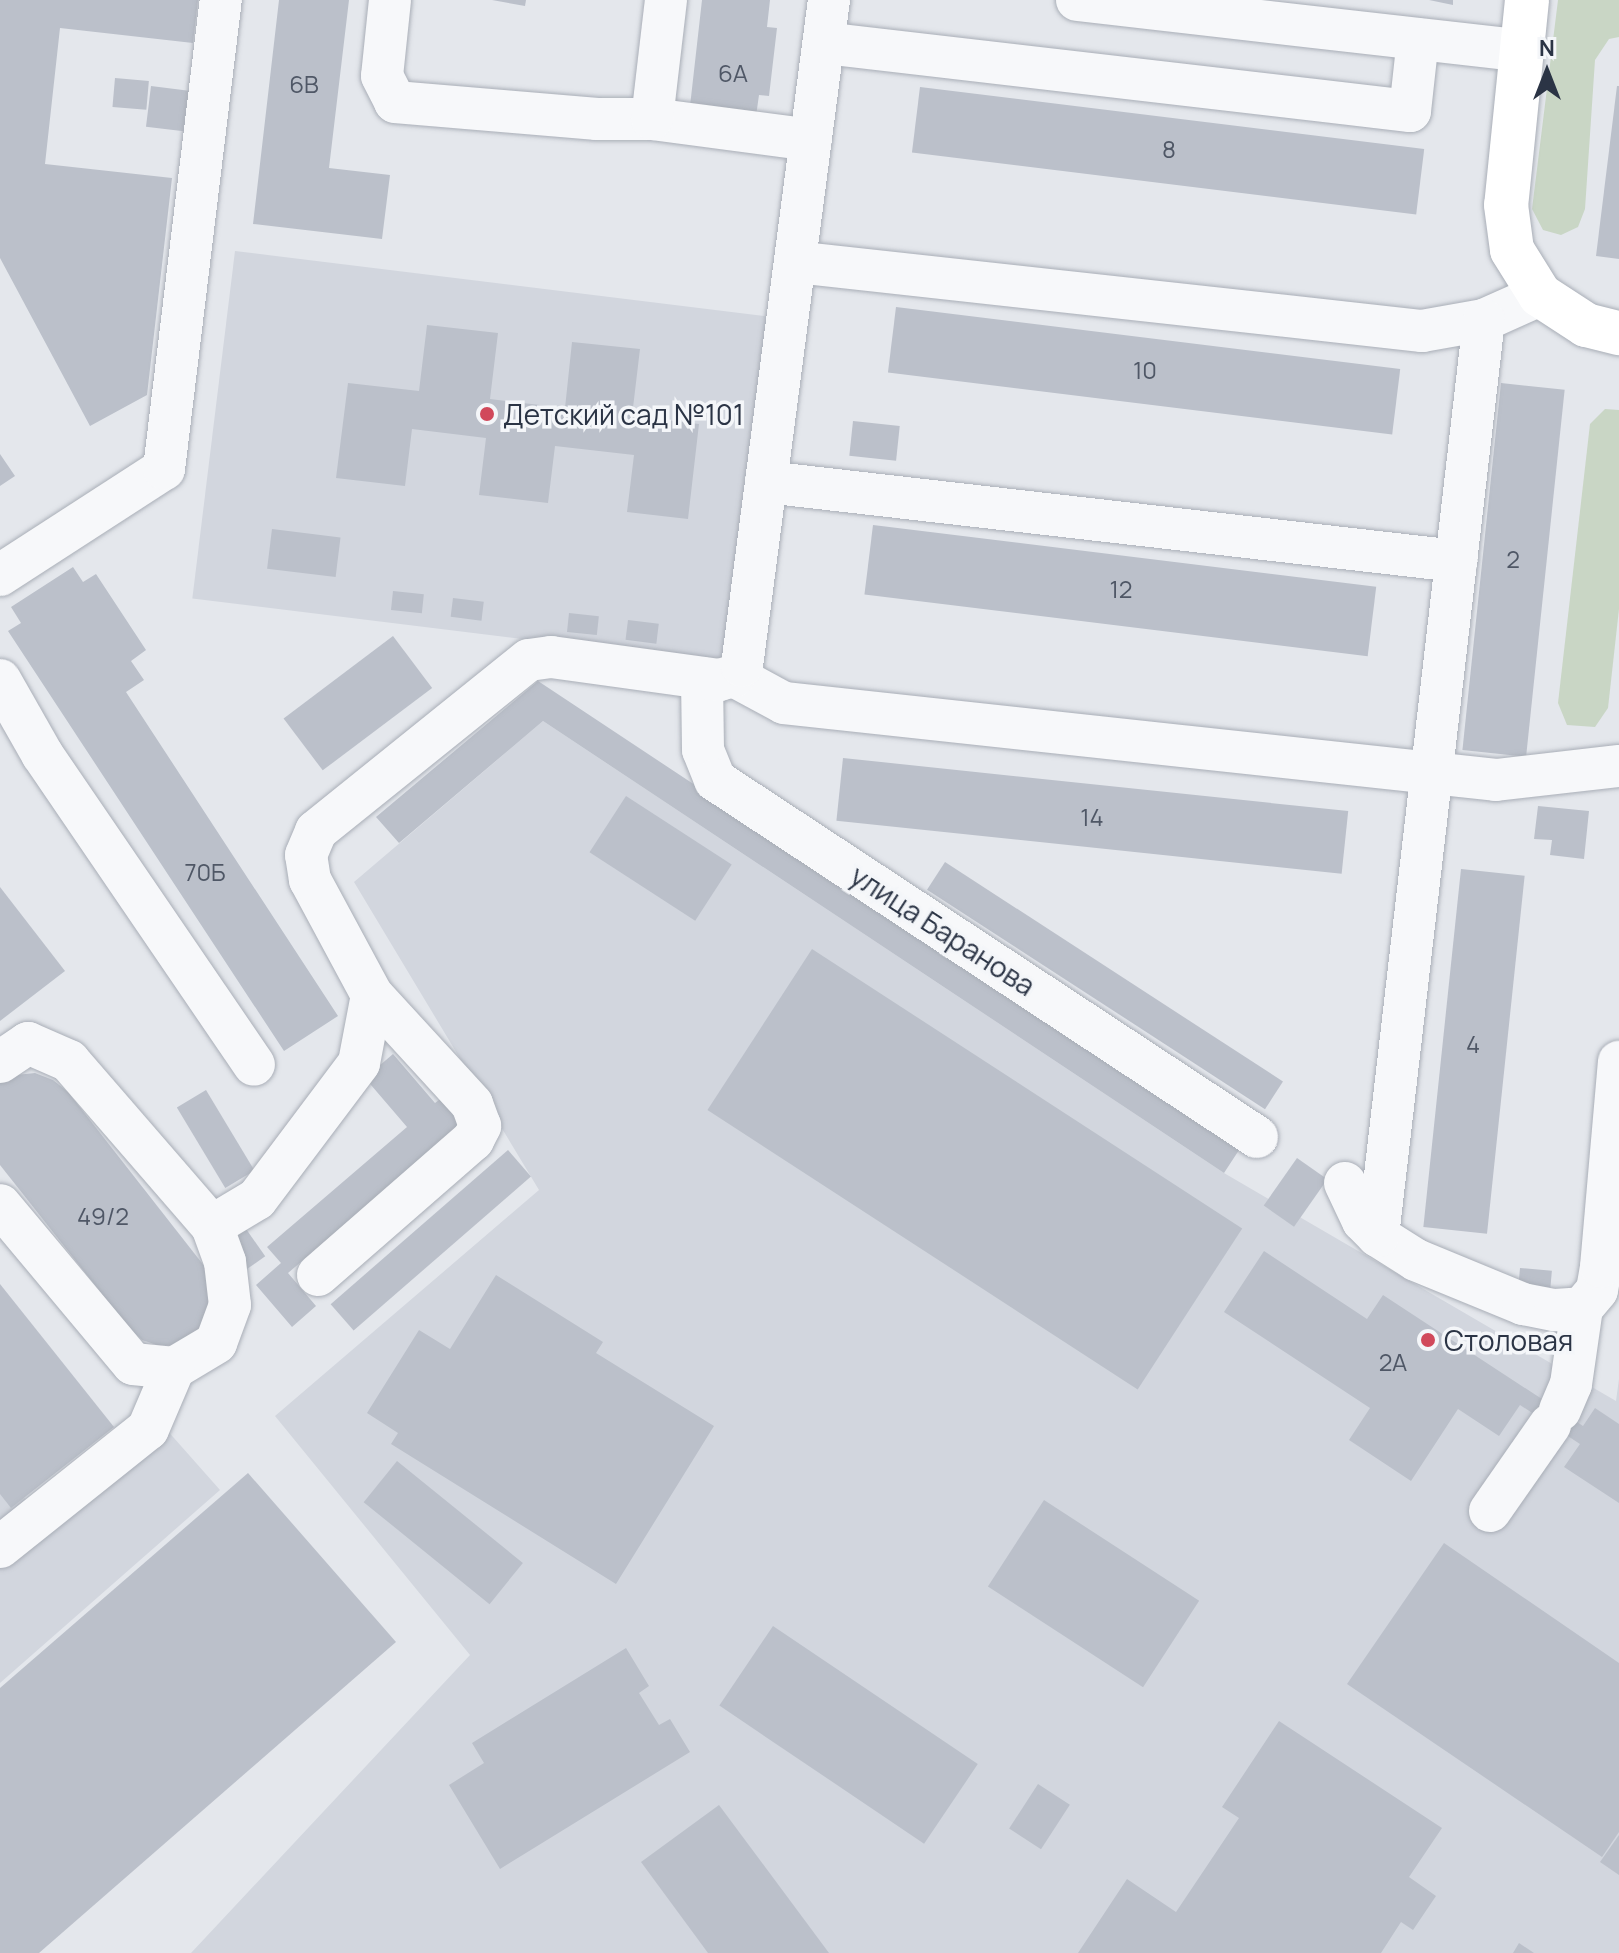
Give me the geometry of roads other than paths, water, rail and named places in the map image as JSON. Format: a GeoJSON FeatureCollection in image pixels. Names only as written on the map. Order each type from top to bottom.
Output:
{"type":"FeatureCollection","features":[{"type":"Feature","properties":{"kind":"main road"},"geometry":{"type":"LineString","coordinates":[[1527,0],[1506,205],[1512,250],[1540,295],[1586,325],[1619,333]]}},
{"type":"Feature","properties":{"kind":"street"},"geometry":{"type":"LineString","coordinates":[[0,575],[164,469],[221,0]]}},
{"type":"Feature","properties":{"kind":"street"},"geometry":{"type":"LineString","coordinates":[[390,0],[382,76],[395,102],[597,119],[652,119],[811,140]]}},
{"type":"Feature","properties":{"kind":"street"},"geometry":{"type":"LineString","coordinates":[[652,119],[666,0]]}},
{"type":"Feature","properties":{"kind":"street","name":"улица Баранова"},"geometry":{"type":"LineString","coordinates":[[829,0],[742,666],[718,677],[703,750],[715,780],[1257,1137]]}},
{"type":"Feature","properties":{"kind":"street"},"geometry":{"type":"LineString","coordinates":[[1077,0],[1522,51]]}},
{"type":"Feature","properties":{"kind":"street"},"geometry":{"type":"LineString","coordinates":[[824,43],[1410,111],[1418,39]]}},
{"type":"Feature","properties":{"kind":"street"},"geometry":{"type":"LineString","coordinates":[[795,262],[1422,331],[1484,320],[1540,295]]}},
{"type":"Feature","properties":{"kind":"street"},"geometry":{"type":"LineString","coordinates":[[1378,1236],[1484,320]]}},
{"type":"Feature","properties":{"kind":"street"},"geometry":{"type":"LineString","coordinates":[[766,482],[1456,561]]}},
{"type":"Feature","properties":{"kind":"street"},"geometry":{"type":"LineString","coordinates":[[318,1275],[473,1140],[480,1126],[472,1104],[372,995],[310,880],[306,855],[316,831],[529,660],[551,657],[718,677],[784,703],[1496,780],[1619,766]]}},
{"type":"Feature","properties":{"kind":"street"},"geometry":{"type":"LineString","coordinates":[[0,680],[42,754],[254,1065]]}},
{"type":"Feature","properties":{"kind":"street"},"geometry":{"type":"LineString","coordinates":[[212,1226],[257,1199],[359,1063],[372,995]]}},
{"type":"Feature","properties":{"kind":"street"},"geometry":{"type":"LineString","coordinates":[[0,1062],[28,1043],[69,1061],[212,1226],[225,1262],[230,1305],[216,1343],[174,1368],[148,1429],[0,1547]]}},
{"type":"Feature","properties":{"kind":"street"},"geometry":{"type":"LineString","coordinates":[[1490,1511],[1555,1418],[1571,1384],[1582,1308],[1610,1271],[1619,1062]]}},
{"type":"Feature","properties":{"kind":"street"},"geometry":{"type":"LineString","coordinates":[[1345,1183],[1352,1204],[1378,1236],[1416,1260],[1523,1304],[1555,1310],[1582,1308]]}},
{"type":"Feature","properties":{"kind":"street"},"geometry":{"type":"LineString","coordinates":[[0,1205],[133,1364],[174,1368]]}},
{"type":"Feature","properties":{"kind":"place","name":"Детский сад №101"},"geometry":{"type":"Point","coordinates":[487,414]}},
{"type":"Feature","properties":{"kind":"place","name":"Столовая"},"geometry":{"type":"Point","coordinates":[1428,1340]}}]}
